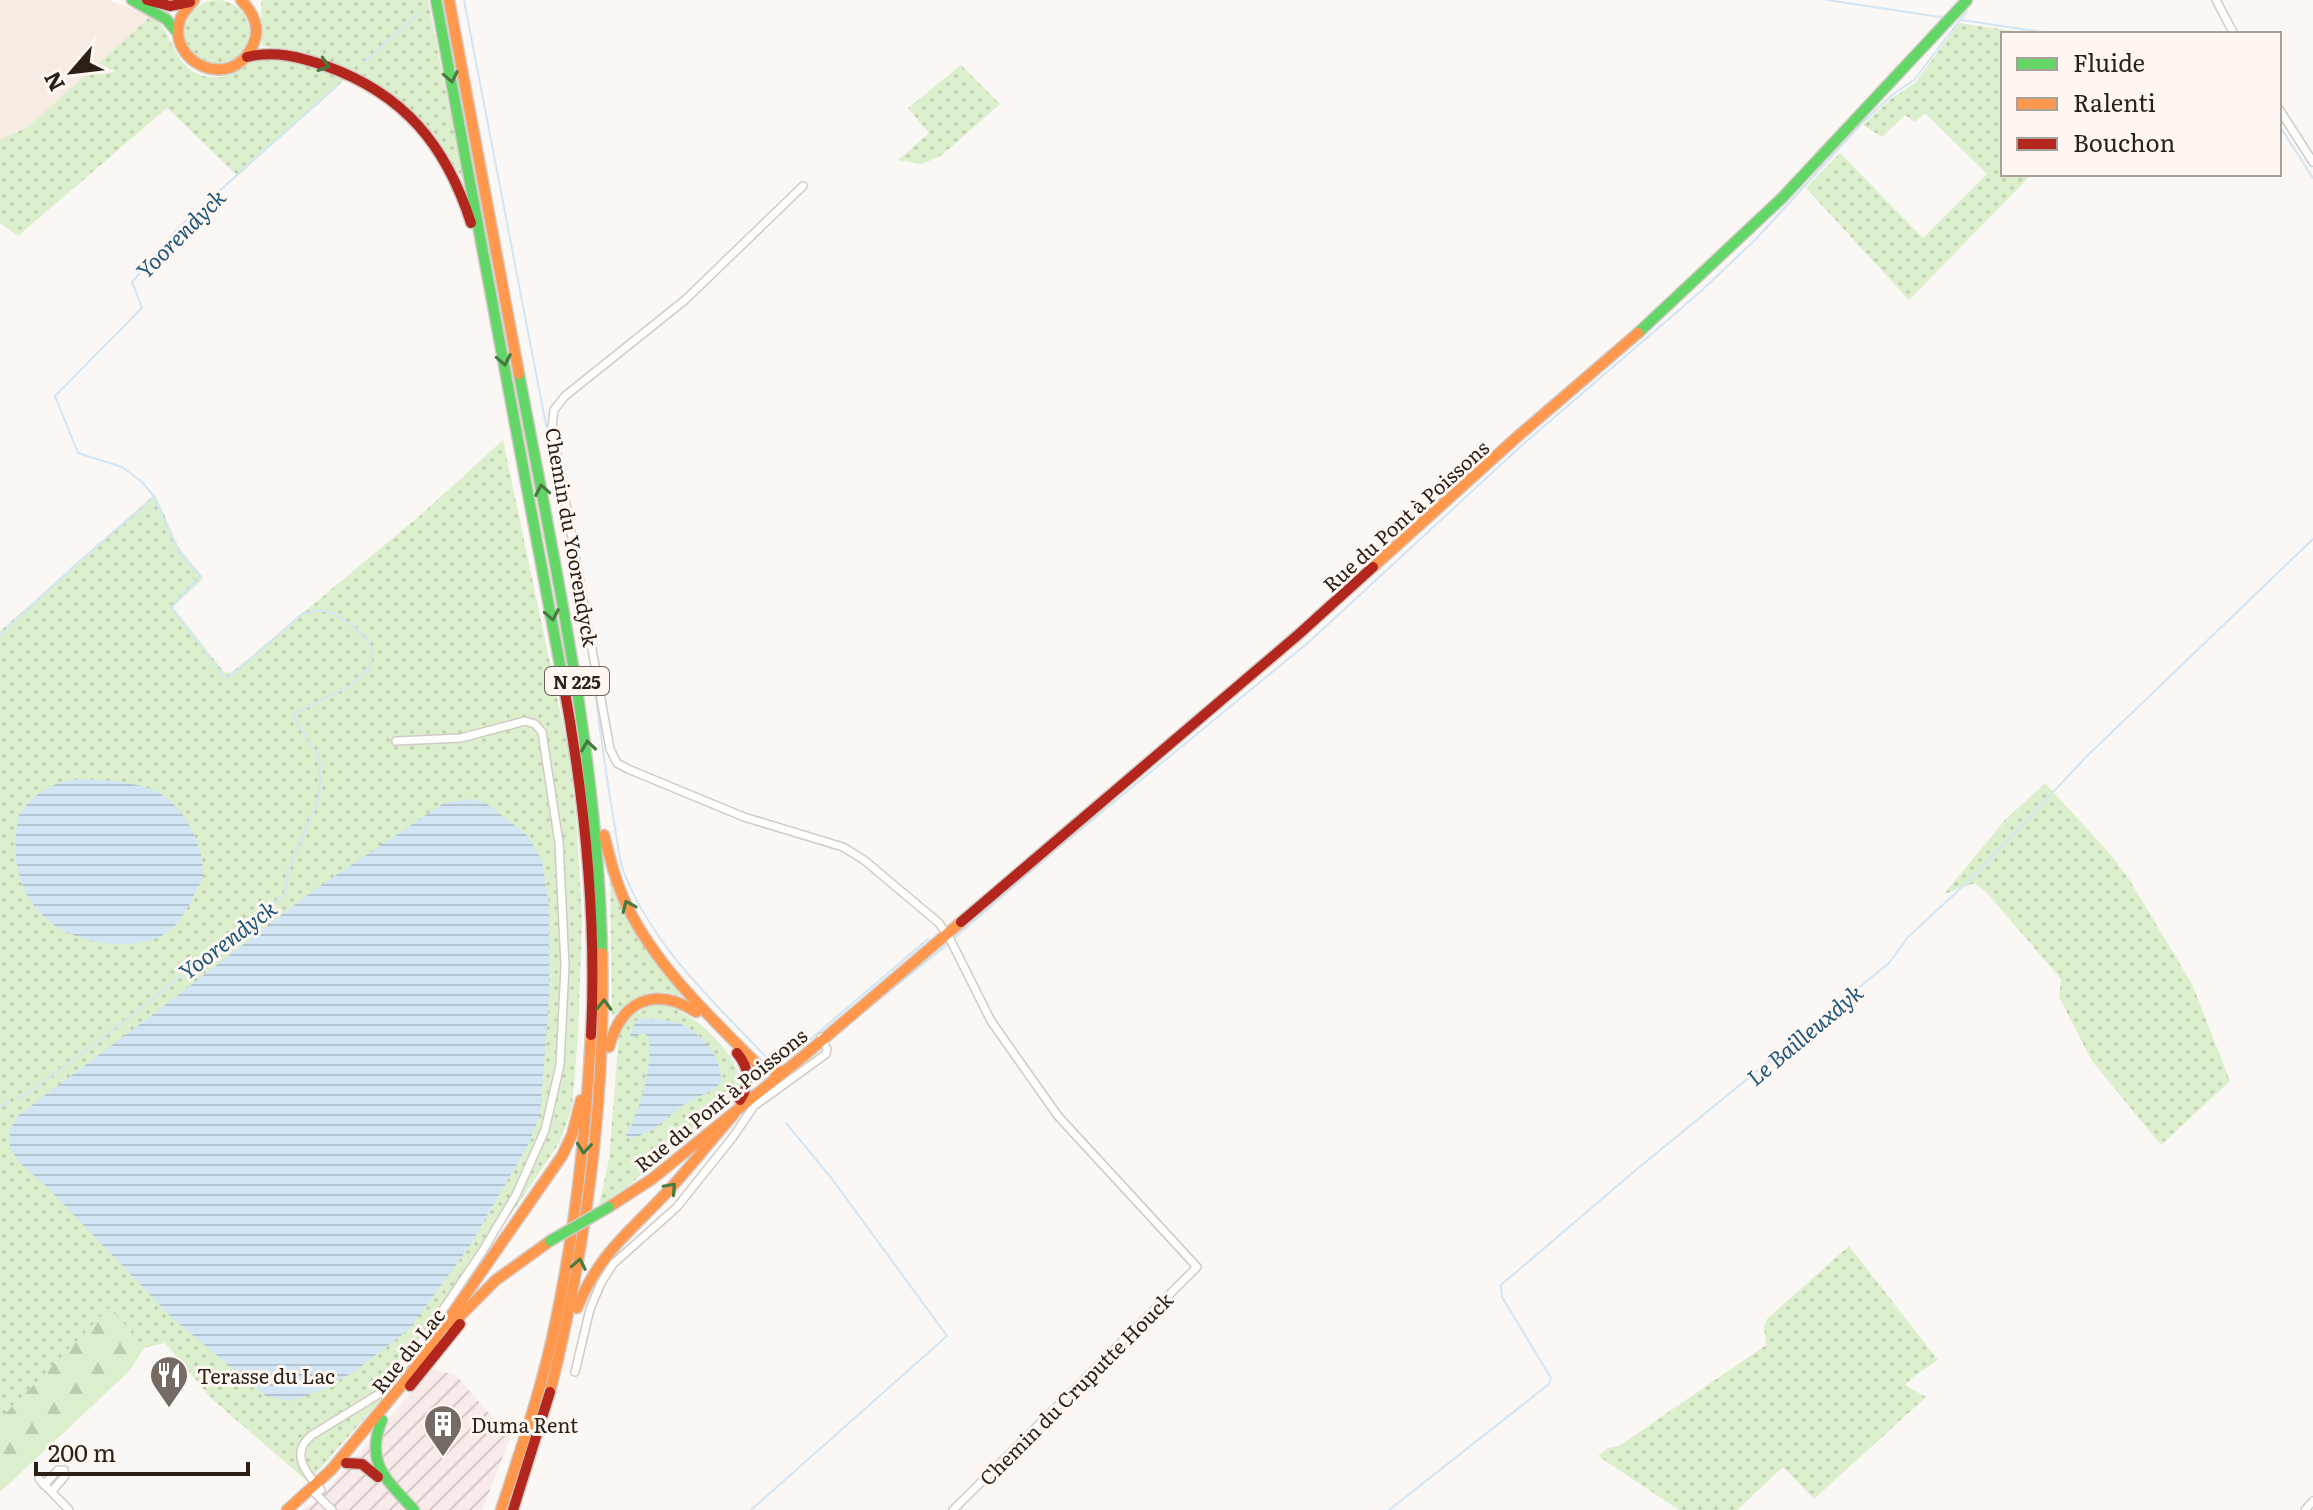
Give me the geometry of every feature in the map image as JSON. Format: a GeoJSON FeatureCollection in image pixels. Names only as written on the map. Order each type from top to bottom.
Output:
{"type":"FeatureCollection","features":[{"type":"Feature","properties":{"kind":"main road"},"geometry":{"type":"LineString","coordinates":[[132,0],[166,19],[178,33],[185,53],[203,68],[227,70],[247,57],[256,35],[253,0]]}},
{"type":"Feature","properties":{"kind":"main road"},"geometry":{"type":"LineString","coordinates":[[147,0],[170,6],[193,1]]}},
{"type":"Feature","properties":{"kind":"main road"},"geometry":{"type":"LineString","coordinates":[[241,0],[253,14]]}},
{"type":"Feature","properties":{"kind":"main road","name":"N 225"},"geometry":{"type":"LineString","coordinates":[[436,0],[564,680],[580,777],[591,904],[592,1014],[585,1132],[574,1224],[557,1314],[533,1407],[501,1510]]}},
{"type":"Feature","properties":{"kind":"main road","name":"N 225"},"geometry":{"type":"LineString","coordinates":[[450,0],[574,664],[591,773],[601,868],[604,952],[599,1113],[583,1244],[557,1367],[513,1510]]}},
{"type":"Feature","properties":{"kind":"main road","name":"Rue du Pont à Poissons"},"geometry":{"type":"LineString","coordinates":[[546,1243],[623,1198],[837,1025],[950,939],[1299,634],[1517,437],[1658,316],[1782,198],[1967,0]]}},
{"type":"Feature","properties":{"kind":"main road"},"geometry":{"type":"LineString","coordinates":[[178,33],[181,16],[193,1]]}},
{"type":"Feature","properties":{"kind":"main road"},"geometry":{"type":"LineString","coordinates":[[247,57],[277,54],[346,73],[388,96],[424,128],[448,163],[464,197],[499,332]]}},
{"type":"Feature","properties":{"kind":"main road"},"geometry":{"type":"LineString","coordinates":[[591,773],[610,857],[638,928],[677,983],[746,1053],[760,1067],[778,1070]]}},
{"type":"Feature","properties":{"kind":"main road"},"geometry":{"type":"LineString","coordinates":[[557,1367],[582,1294],[600,1259],[663,1197],[738,1108],[749,1078],[742,1059],[688,1006],[673,999],[652,998],[630,1008],[616,1024],[610,1042],[599,1113]]}},
{"type":"Feature","properties":{"kind":"main road"},"geometry":{"type":"LineString","coordinates":[[407,1379],[565,1152],[580,1107],[592,1014]]}},
{"type":"Feature","properties":{"kind":"main road","name":"Rue du Pont à Poissons"},"geometry":{"type":"LineString","coordinates":[[738,1108],[754,1089],[821,1038]]}},
{"type":"Feature","properties":{"kind":"main road"},"geometry":{"type":"LineString","coordinates":[[746,1053],[755,1070],[754,1089]]}},
{"type":"Feature","properties":{"kind":"main road","name":"Rue du Lac"},"geometry":{"type":"LineString","coordinates":[[287,1510],[316,1490],[346,1463],[407,1379],[485,1287],[518,1259],[546,1243]]}},
{"type":"Feature","properties":{"kind":"main road","name":"Rue du Lac"},"geometry":{"type":"LineString","coordinates":[[298,1510],[481,1299],[546,1243]]}},
{"type":"Feature","properties":{"kind":"main road"},"geometry":{"type":"LineString","coordinates":[[495,1510],[533,1407]]}},
{"type":"Feature","properties":{"kind":"main road"},"geometry":{"type":"LineString","coordinates":[[378,1419],[373,1442],[374,1458],[414,1510]]}},
{"type":"Feature","properties":{"kind":"main road"},"geometry":{"type":"LineString","coordinates":[[367,1438],[367,1457],[378,1477]]}},
{"type":"Feature","properties":{"kind":"main road"},"geometry":{"type":"LineString","coordinates":[[346,1463],[362,1464],[378,1477],[406,1510]]}},
{"type":"Feature","properties":{"kind":"street"},"geometry":{"type":"LineString","coordinates":[[2216,0],[2233,32]]}},
{"type":"Feature","properties":{"kind":"street"},"geometry":{"type":"LineString","coordinates":[[2281,112],[2313,162]]}},
{"type":"Feature","properties":{"kind":"street","name":"Chemin du Yoorendyck"},"geometry":{"type":"LineString","coordinates":[[803,186],[690,296],[569,392],[554,410],[552,431],[610,749],[617,763],[628,769],[744,817],[828,841],[848,850],[935,920],[950,939]]}},
{"type":"Feature","properties":{"kind":"street"},"geometry":{"type":"LineString","coordinates":[[332,1510],[316,1490],[301,1462],[303,1444],[384,1389],[451,1299],[501,1221],[530,1167],[548,1119],[561,1060],[565,991],[563,885],[557,819],[542,732],[535,724],[525,721],[461,738],[396,741]]}},
{"type":"Feature","properties":{"kind":"street","name":"Chemin du Cruputte Houck"},"geometry":{"type":"LineString","coordinates":[[950,939],[987,1014],[1058,1116],[1197,1267],[953,1510]]}},
{"type":"Feature","properties":{"kind":"street"},"geometry":{"type":"LineString","coordinates":[[575,1372],[590,1309],[609,1268],[625,1250],[677,1207],[754,1106],[826,1054],[827,1049],[821,1038]]}},
{"type":"Feature","properties":{"kind":"street"},"geometry":{"type":"LineString","coordinates":[[52,1491],[65,1476],[64,1470],[58,1470],[42,1482],[69,1510]]}},
{"type":"Feature","properties":{"kind":"street"},"geometry":{"type":"LineString","coordinates":[[2305,1510],[2313,1501]]}},
{"type":"Feature","properties":{"kind":"shaded area"},"geometry":{"type":"Polygon","coordinates":[[[0,0],[108,0],[151,16],[28,127],[0,139],[0,0]]]}},
{"type":"Feature","properties":{"kind":"shaded area"},"geometry":{"type":"Polygon","coordinates":[[[432,1369],[456,1375],[510,1438],[482,1510],[302,1510],[317,1501],[432,1369]]]}},
{"type":"Feature","properties":{"kind":"green space"},"geometry":{"type":"Polygon","coordinates":[[[217,0],[229,2],[240,9],[247,20],[247,44],[240,55],[229,62],[217,64],[205,62],[194,55],[187,44],[185,32],[187,20],[194,9],[205,2],[217,0]]]}},
{"type":"Feature","properties":{"kind":"green space"},"geometry":{"type":"Polygon","coordinates":[[[261,0],[428,0],[463,179],[425,124],[338,65],[288,49],[262,46],[261,0]]]}},
{"type":"Feature","properties":{"kind":"green space"},"geometry":{"type":"Polygon","coordinates":[[[151,16],[164,29],[188,68],[202,75],[226,76],[254,60],[276,58],[300,62],[345,79],[237,175],[167,108],[18,236],[0,223],[0,139],[28,127],[151,16]]]}},
{"type":"Feature","properties":{"kind":"green space"},"geometry":{"type":"Polygon","coordinates":[[[1959,23],[2020,32],[2001,32],[2001,176],[2030,176],[1909,300],[1806,188],[1840,153],[1923,238],[1987,174],[1925,113],[1915,122],[1905,115],[1882,137],[1863,125],[1892,98],[1915,83],[1959,23]]]}},
{"type":"Feature","properties":{"kind":"green space"},"geometry":{"type":"Polygon","coordinates":[[[961,65],[1000,104],[942,155],[922,164],[898,160],[929,133],[908,108],[961,65]]]}},
{"type":"Feature","properties":{"kind":"green space"},"geometry":{"type":"Polygon","coordinates":[[[503,440],[568,749],[576,815],[582,917],[578,1036],[572,1107],[560,1142],[400,1378],[308,1482],[212,1399],[165,1343],[144,1348],[129,1371],[0,1492],[0,631],[155,494],[179,548],[204,578],[173,607],[224,672],[231,673],[424,512],[503,440]]]}},
{"type":"Feature","properties":{"kind":"green space"},"geometry":{"type":"Polygon","coordinates":[[[2045,783],[2129,879],[2192,984],[2230,1081],[2161,1145],[2092,1061],[2059,997],[2061,979],[1987,893],[1975,883],[1944,894],[2005,820],[2045,783]]]}},
{"type":"Feature","properties":{"kind":"green space"},"geometry":{"type":"Polygon","coordinates":[[[610,875],[641,939],[683,997],[651,992],[637,998],[612,1017],[610,875]]]}},
{"type":"Feature","properties":{"kind":"green space"},"geometry":{"type":"Polygon","coordinates":[[[657,1004],[683,1013],[710,1033],[731,1058],[741,1083],[729,1098],[627,1187],[599,1206],[609,1159],[619,1033],[634,1014],[657,1004]]]}},
{"type":"Feature","properties":{"kind":"green space"},"geometry":{"type":"Polygon","coordinates":[[[1849,1246],[1938,1360],[1905,1385],[1926,1397],[1814,1499],[1783,1467],[1737,1510],[1679,1510],[1598,1456],[1608,1448],[1619,1446],[1766,1345],[1764,1327],[1767,1319],[1849,1246]]]}},
{"type":"Feature","properties":{"kind":"green space"},"geometry":{"type":"Polygon","coordinates":[[[110,1307],[144,1348],[129,1371],[0,1492],[0,1419],[110,1307]]]}},
{"type":"Feature","properties":{"kind":"water"},"geometry":{"type":"Polygon","coordinates":[[[79,779],[129,783],[157,792],[176,806],[196,838],[202,861],[202,879],[179,921],[158,938],[137,943],[83,939],[61,929],[42,915],[28,896],[19,873],[15,846],[19,815],[44,790],[79,779]]]}},
{"type":"Feature","properties":{"kind":"water"},"geometry":{"type":"Polygon","coordinates":[[[471,799],[486,803],[527,835],[542,860],[549,906],[549,999],[540,1114],[529,1143],[469,1247],[409,1329],[355,1371],[324,1389],[291,1401],[266,1396],[173,1319],[49,1189],[19,1162],[10,1147],[10,1129],[18,1116],[314,890],[444,803],[471,799]]]}},
{"type":"Feature","properties":{"kind":"water"},"geometry":{"type":"Polygon","coordinates":[[[648,1018],[675,1022],[700,1037],[718,1063],[721,1082],[680,1107],[653,1129],[628,1138],[626,1135],[644,1087],[650,1046],[648,1036],[643,1033],[629,1039],[636,1020],[648,1018]]]}},
{"type":"Feature","properties":{"kind":"waterway"},"geometry":{"type":"LineString","coordinates":[[464,0],[579,596]]}},
{"type":"Feature","properties":{"kind":"waterway"},"geometry":{"type":"LineString","coordinates":[[1827,0],[1947,18]]}},
{"type":"Feature","properties":{"kind":"waterway"},"geometry":{"type":"LineString","coordinates":[[952,940],[1052,853],[1310,641],[1521,446],[1700,292],[1756,239],[1863,122],[1892,95],[1914,80],[1967,11]]}},
{"type":"Feature","properties":{"kind":"waterway","name":"Yoorendyck"},"geometry":{"type":"LineString","coordinates":[[364,62],[418,14]]}},
{"type":"Feature","properties":{"kind":"waterway"},"geometry":{"type":"LineString","coordinates":[[1961,20],[2042,32]]}},
{"type":"Feature","properties":{"kind":"waterway","name":"Yoorendyck"},"geometry":{"type":"LineString","coordinates":[[16,1099],[114,1029],[282,897],[288,872],[318,801],[320,788],[320,764],[316,752],[294,719],[295,713],[351,685],[369,668],[373,654],[368,640],[352,625],[333,613],[321,610],[302,614],[231,676],[224,677],[172,609],[200,576],[179,552],[152,494],[122,467],[78,453],[55,396],[142,308],[132,282],[180,226],[338,85]]}},
{"type":"Feature","properties":{"kind":"waterway"},"geometry":{"type":"LineString","coordinates":[[2281,128],[2313,178]]}},
{"type":"Feature","properties":{"kind":"waterway"},"geometry":{"type":"LineString","coordinates":[[0,636],[74,566],[153,498]]}},
{"type":"Feature","properties":{"kind":"waterway","name":"Le Bailleuxdyk"},"geometry":{"type":"LineString","coordinates":[[1389,1510],[1549,1384],[1551,1378],[1502,1297],[1501,1285],[1637,1169],[1889,963],[1908,937],[1973,877],[2086,757],[2313,539]]}},
{"type":"Feature","properties":{"kind":"waterway"},"geometry":{"type":"LineString","coordinates":[[592,669],[619,852],[635,898],[667,948],[768,1059],[777,1060],[799,1049],[928,939]]}},
{"type":"Feature","properties":{"kind":"waterway"},"geometry":{"type":"LineString","coordinates":[[862,1013],[948,944]]}},
{"type":"Feature","properties":{"kind":"waterway","name":"Yoorendyck"},"geometry":{"type":"LineString","coordinates":[[0,1107],[9,1102]]}},
{"type":"Feature","properties":{"kind":"waterway"},"geometry":{"type":"LineString","coordinates":[[751,1510],[947,1336],[832,1179],[786,1123]]}},
{"type":"Feature","properties":{"kind":"traffic: fast"},"geometry":{"type":"LineString","coordinates":[[132,0],[166,19],[178,33]]}},
{"type":"Feature","properties":{"kind":"traffic: fast"},"geometry":{"type":"LineString","coordinates":[[436,0],[562,676]]}},
{"type":"Feature","properties":{"kind":"traffic: fast"},"geometry":{"type":"LineString","coordinates":[[1638,333],[1782,198],[1967,0]]}},
{"type":"Feature","properties":{"kind":"traffic: fast"},"geometry":{"type":"LineString","coordinates":[[519,374],[560,590],[583,734],[599,880],[602,953]]}},
{"type":"Feature","properties":{"kind":"traffic: fast"},"geometry":{"type":"LineString","coordinates":[[550,1241],[609,1207]]}},
{"type":"Feature","properties":{"kind":"traffic: fast"},"geometry":{"type":"LineString","coordinates":[[382,1420],[377,1435],[377,1459],[387,1480],[414,1510]]}},
{"type":"Feature","properties":{"kind":"traffic: slow"},"geometry":{"type":"LineString","coordinates":[[194,0],[180,20],[178,35],[182,48],[191,59],[217,69],[230,68],[243,60],[253,45],[256,32],[254,21],[241,0]]}},
{"type":"Feature","properties":{"kind":"traffic: slow"},"geometry":{"type":"LineString","coordinates":[[449,0],[519,374]]}},
{"type":"Feature","properties":{"kind":"traffic: slow"},"geometry":{"type":"LineString","coordinates":[[1373,567],[1638,333]]}},
{"type":"Feature","properties":{"kind":"traffic: slow"},"geometry":{"type":"LineString","coordinates":[[604,835],[623,897],[653,950],[685,989],[756,1063],[765,1069],[778,1070]]}},
{"type":"Feature","properties":{"kind":"traffic: slow"},"geometry":{"type":"LineString","coordinates":[[609,1207],[652,1179],[961,922]]}},
{"type":"Feature","properties":{"kind":"traffic: slow"},"geometry":{"type":"LineString","coordinates":[[550,1392],[574,1284],[591,1174],[601,1064],[602,953]]}},
{"type":"Feature","properties":{"kind":"traffic: slow"},"geometry":{"type":"LineString","coordinates":[[609,1047],[622,1018],[642,1002],[667,1000],[696,1012]]}},
{"type":"Feature","properties":{"kind":"traffic: slow"},"geometry":{"type":"LineString","coordinates":[[501,1510],[539,1389],[564,1280],[579,1176],[591,1035]]}},
{"type":"Feature","properties":{"kind":"traffic: slow"},"geometry":{"type":"LineString","coordinates":[[407,1379],[562,1156],[572,1135],[581,1100]]}},
{"type":"Feature","properties":{"kind":"traffic: slow"},"geometry":{"type":"LineString","coordinates":[[577,1308],[605,1258],[734,1114]]}},
{"type":"Feature","properties":{"kind":"traffic: slow"},"geometry":{"type":"LineString","coordinates":[[449,1327],[496,1280],[550,1241]]}},
{"type":"Feature","properties":{"kind":"traffic: slow"},"geometry":{"type":"LineString","coordinates":[[287,1510],[331,1470],[411,1374]]}},
{"type":"Feature","properties":{"kind":"traffic: jam"},"geometry":{"type":"LineString","coordinates":[[147,0],[170,6],[190,2]]}},
{"type":"Feature","properties":{"kind":"traffic: jam"},"geometry":{"type":"LineString","coordinates":[[247,57],[277,54],[326,66],[378,91],[400,107],[435,146],[461,195],[471,223]]}},
{"type":"Feature","properties":{"kind":"traffic: jam"},"geometry":{"type":"LineString","coordinates":[[961,922],[1299,634],[1373,567]]}},
{"type":"Feature","properties":{"kind":"traffic: jam"},"geometry":{"type":"LineString","coordinates":[[562,676],[577,765],[587,855],[592,945],[591,1035]]}},
{"type":"Feature","properties":{"kind":"traffic: jam"},"geometry":{"type":"LineString","coordinates":[[737,1053],[748,1076],[740,1100]]}},
{"type":"Feature","properties":{"kind":"traffic: jam"},"geometry":{"type":"LineString","coordinates":[[410,1386],[460,1324]]}},
{"type":"Feature","properties":{"kind":"traffic: jam"},"geometry":{"type":"LineString","coordinates":[[513,1510],[550,1392]]}},
{"type":"Feature","properties":{"kind":"traffic: jam"},"geometry":{"type":"LineString","coordinates":[[346,1463],[362,1464],[378,1477]]}},
{"type":"Feature","properties":{"kind":"place","name":"Terasse du Lac"},"geometry":{"type":"Point","coordinates":[169,1409]}},
{"type":"Feature","properties":{"kind":"place","name":"Duma Rent"},"geometry":{"type":"Point","coordinates":[443,1458]}}]}
